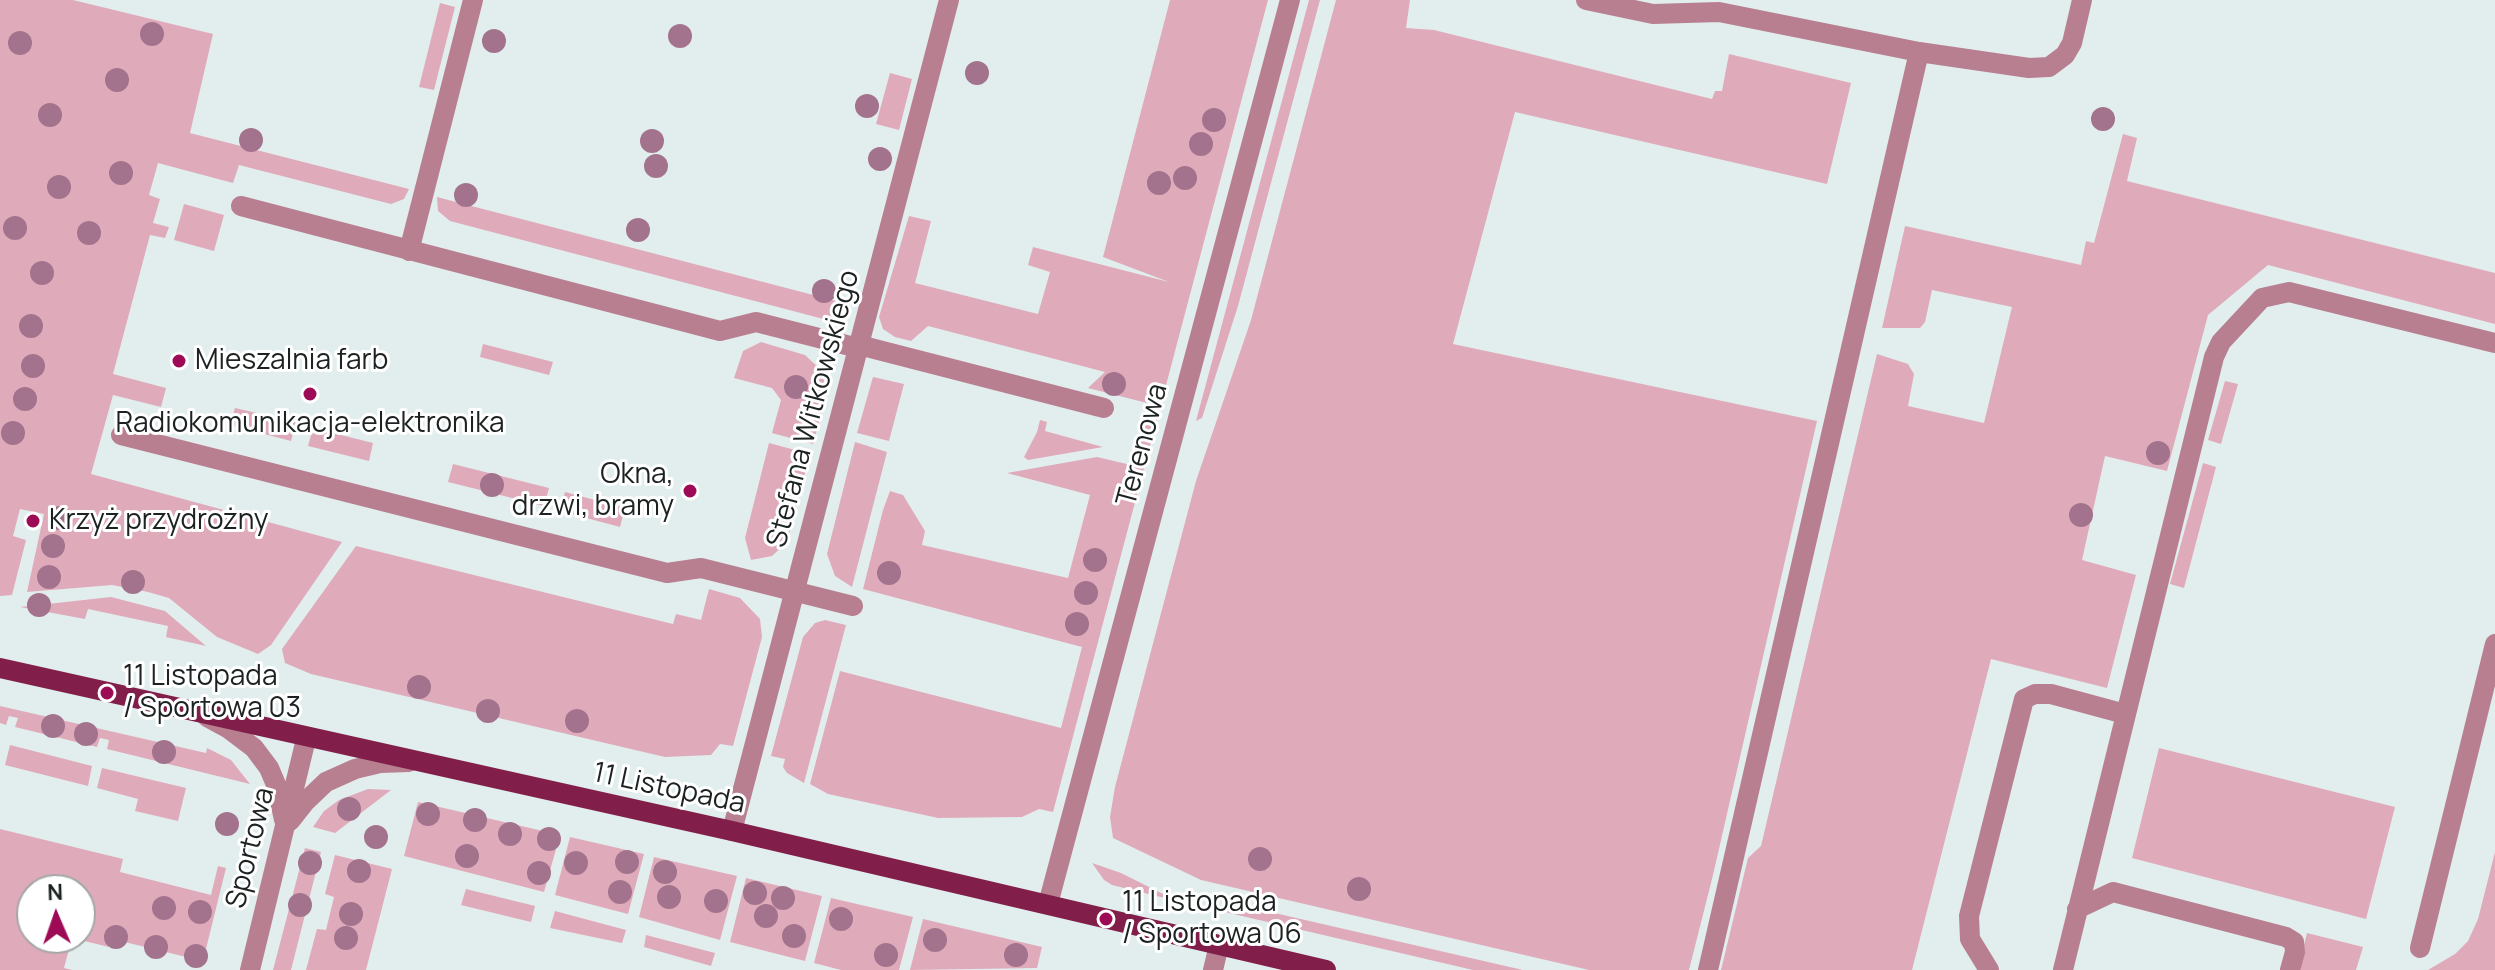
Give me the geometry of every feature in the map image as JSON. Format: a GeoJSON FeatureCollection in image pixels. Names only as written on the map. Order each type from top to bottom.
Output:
{"type":"FeatureCollection","features":[{"type":"Feature","properties":{"kind":"main road","name":"11 Listopada"},"geometry":{"type":"LineString","coordinates":[[0,668],[306,739],[732,831],[1326,970]]}},
{"type":"Feature","properties":{"kind":"street"},"geometry":{"type":"LineString","coordinates":[[409,251],[473,0]]}},
{"type":"Feature","properties":{"kind":"street","name":"Stefana Witkowskiego"},"geometry":{"type":"LineString","coordinates":[[732,831],[949,0]]}},
{"type":"Feature","properties":{"kind":"street","name":"Terenowa"},"geometry":{"type":"LineString","coordinates":[[1048,904],[1290,0]]}},
{"type":"Feature","properties":{"kind":"street"},"geometry":{"type":"LineString","coordinates":[[1586,0],[1653,14],[1719,12],[1919,52],[2029,68],[2049,67],[2065,55],[2072,43],[2082,0]]}},
{"type":"Feature","properties":{"kind":"street"},"geometry":{"type":"LineString","coordinates":[[1708,970],[1919,52]]}},
{"type":"Feature","properties":{"kind":"street"},"geometry":{"type":"LineString","coordinates":[[241,206],[720,331],[730,331],[756,322],[1104,408]]}},
{"type":"Feature","properties":{"kind":"street"},"geometry":{"type":"LineString","coordinates":[[2063,970],[2214,357],[2221,342],[2262,298],[2289,292],[2495,343]]}},
{"type":"Feature","properties":{"kind":"street"},"geometry":{"type":"LineString","coordinates":[[121,435],[667,573],[701,568],[853,606]]}},
{"type":"Feature","properties":{"kind":"street"},"geometry":{"type":"LineString","coordinates":[[2420,948],[2495,644]]}},
{"type":"Feature","properties":{"kind":"street"},"geometry":{"type":"LineString","coordinates":[[1989,970],[1970,939],[1969,916],[2024,699],[2035,694],[2051,694],[2125,714]]}},
{"type":"Feature","properties":{"kind":"street"},"geometry":{"type":"LineString","coordinates":[[204,716],[229,729],[254,748],[269,768],[284,808],[285,828]]}},
{"type":"Feature","properties":{"kind":"street","name":"Sportowa"},"geometry":{"type":"LineString","coordinates":[[250,970],[306,739]]}},
{"type":"Feature","properties":{"kind":"street"},"geometry":{"type":"LineString","coordinates":[[285,828],[326,782],[355,769],[380,763],[415,762]]}},
{"type":"Feature","properties":{"kind":"street"},"geometry":{"type":"LineString","coordinates":[[2077,909],[2113,892],[2286,937],[2294,942],[2295,952],[2290,970]]}},
{"type":"Feature","properties":{"kind":"street"},"geometry":{"type":"LineString","coordinates":[[1213,970],[1219,945]]}},
{"type":"Feature","properties":{"kind":"shaded area"},"geometry":{"type":"Polygon","coordinates":[[[0,0],[73,0],[213,34],[190,133],[409,189],[404,199],[391,204],[239,165],[233,183],[158,163],[149,195],[160,199],[153,223],[169,227],[165,238],[150,235],[113,374],[166,388],[161,407],[113,395],[91,474],[342,542],[271,645],[258,654],[217,637],[169,598],[148,592],[112,585],[27,592],[44,514],[20,509],[13,536],[26,540],[12,595],[0,596],[0,0]]]}},
{"type":"Feature","properties":{"kind":"shaded area"},"geometry":{"type":"Polygon","coordinates":[[[1170,0],[1268,0],[1053,812],[1039,809],[1022,817],[938,818],[828,794],[810,784],[840,671],[1061,728],[1082,647],[863,589],[883,510],[890,491],[903,495],[925,531],[922,545],[1068,578],[1090,495],[1007,473],[1097,457],[1131,465],[1147,403],[1088,388],[1105,372],[928,326],[911,341],[895,337],[883,329],[879,317],[909,216],[931,221],[915,283],[1038,314],[1050,272],[1028,265],[1033,247],[1169,282],[1103,257],[1170,0]]]}},
{"type":"Feature","properties":{"kind":"shaded area"},"geometry":{"type":"Polygon","coordinates":[[[1309,0],[1320,0],[1238,306],[1202,418],[1196,421],[1309,0]]]}},
{"type":"Feature","properties":{"kind":"shaded area"},"geometry":{"type":"Polygon","coordinates":[[[1336,0],[1410,0],[1406,28],[1434,30],[1712,99],[1715,91],[1722,91],[1729,54],[1851,83],[1827,184],[1515,112],[1453,344],[1817,421],[1689,970],[1589,970],[1201,880],[1113,838],[1110,817],[1115,787],[1196,481],[1251,320],[1336,0]]]}},
{"type":"Feature","properties":{"kind":"shaded area"},"geometry":{"type":"Polygon","coordinates":[[[440,3],[455,7],[434,90],[419,87],[440,3]]]}},
{"type":"Feature","properties":{"kind":"shaded area"},"geometry":{"type":"Polygon","coordinates":[[[890,73],[912,79],[899,130],[876,124],[890,73]]]}},
{"type":"Feature","properties":{"kind":"shaded area"},"geometry":{"type":"Polygon","coordinates":[[[2123,134],[2137,138],[2127,181],[2495,273],[2495,324],[2268,265],[2208,315],[2167,471],[2105,456],[2082,560],[2136,575],[2107,688],[1991,659],[1912,970],[1721,970],[1748,858],[1761,846],[1877,354],[1908,364],[1914,374],[1908,406],[1984,423],[2012,307],[1932,290],[1925,322],[1920,328],[1882,328],[1905,226],[2081,265],[2086,241],[2094,243],[2123,134]]]}},
{"type":"Feature","properties":{"kind":"shaded area"},"geometry":{"type":"Polygon","coordinates":[[[437,197],[844,303],[840,320],[831,321],[450,221],[438,211],[437,197]]]}},
{"type":"Feature","properties":{"kind":"shaded area"},"geometry":{"type":"Polygon","coordinates":[[[184,204],[224,215],[214,251],[174,240],[184,204]]]}},
{"type":"Feature","properties":{"kind":"shaded area"},"geometry":{"type":"Polygon","coordinates":[[[761,342],[805,355],[821,370],[826,388],[825,399],[813,444],[772,433],[781,400],[772,388],[734,378],[743,351],[761,342]]]}},
{"type":"Feature","properties":{"kind":"shaded area"},"geometry":{"type":"Polygon","coordinates":[[[483,344],[553,362],[549,375],[480,357],[483,344]]]}},
{"type":"Feature","properties":{"kind":"shaded area"},"geometry":{"type":"Polygon","coordinates":[[[873,377],[904,384],[889,441],[857,433],[873,377]]]}},
{"type":"Feature","properties":{"kind":"shaded area"},"geometry":{"type":"Polygon","coordinates":[[[2225,381],[2238,384],[2221,444],[2208,440],[2225,381]]]}},
{"type":"Feature","properties":{"kind":"shaded area"},"geometry":{"type":"Polygon","coordinates":[[[235,408],[296,422],[291,441],[230,425],[235,408]]]}},
{"type":"Feature","properties":{"kind":"shaded area"},"geometry":{"type":"Polygon","coordinates":[[[1040,420],[1047,422],[1045,431],[1103,447],[1028,460],[1024,457],[1040,420]]]}},
{"type":"Feature","properties":{"kind":"shaded area"},"geometry":{"type":"Polygon","coordinates":[[[313,428],[373,443],[369,461],[308,446],[313,428]]]}},
{"type":"Feature","properties":{"kind":"shaded area"},"geometry":{"type":"Polygon","coordinates":[[[855,442],[887,452],[852,587],[835,576],[827,554],[855,442]]]}},
{"type":"Feature","properties":{"kind":"shaded area"},"geometry":{"type":"Polygon","coordinates":[[[769,443],[810,454],[787,542],[772,556],[751,560],[745,538],[769,443]]]}},
{"type":"Feature","properties":{"kind":"shaded area"},"geometry":{"type":"Polygon","coordinates":[[[2203,463],[2216,467],[2184,588],[2170,584],[2203,463]]]}},
{"type":"Feature","properties":{"kind":"shaded area"},"geometry":{"type":"Polygon","coordinates":[[[453,464],[549,488],[544,506],[448,482],[453,464]]]}},
{"type":"Feature","properties":{"kind":"shaded area"},"geometry":{"type":"Polygon","coordinates":[[[565,492],[625,508],[620,527],[560,511],[565,492]]]}},
{"type":"Feature","properties":{"kind":"shaded area"},"geometry":{"type":"Polygon","coordinates":[[[356,546],[673,624],[676,614],[701,620],[709,589],[740,598],[760,619],[762,637],[733,746],[720,744],[711,755],[665,757],[311,674],[285,663],[282,649],[356,546]]]}},
{"type":"Feature","properties":{"kind":"shaded area"},"geometry":{"type":"Polygon","coordinates":[[[111,597],[165,611],[206,646],[166,637],[168,626],[88,609],[85,619],[20,607],[111,597]]]}},
{"type":"Feature","properties":{"kind":"shaded area"},"geometry":{"type":"Polygon","coordinates":[[[825,620],[846,625],[804,783],[787,773],[783,767],[785,759],[771,756],[803,637],[815,623],[825,620]]]}},
{"type":"Feature","properties":{"kind":"shaded area"},"geometry":{"type":"Polygon","coordinates":[[[0,706],[206,753],[207,748],[231,760],[250,784],[107,749],[109,740],[100,738],[97,747],[15,727],[18,718],[9,716],[6,725],[0,723],[0,706]]]}},
{"type":"Feature","properties":{"kind":"shaded area"},"geometry":{"type":"Polygon","coordinates":[[[10,745],[92,766],[88,786],[5,765],[10,745]]]}},
{"type":"Feature","properties":{"kind":"shaded area"},"geometry":{"type":"Polygon","coordinates":[[[2159,748],[2395,807],[2366,919],[2132,858],[2159,748]]]}},
{"type":"Feature","properties":{"kind":"shaded area"},"geometry":{"type":"Polygon","coordinates":[[[102,768],[186,788],[178,821],[135,811],[138,799],[97,788],[102,768]]]}},
{"type":"Feature","properties":{"kind":"shaded area"},"geometry":{"type":"Polygon","coordinates":[[[368,789],[391,790],[335,833],[313,827],[324,811],[339,800],[368,789]]]}},
{"type":"Feature","properties":{"kind":"shaded area"},"geometry":{"type":"Polygon","coordinates":[[[418,802],[560,835],[544,892],[404,856],[418,802]]]}},
{"type":"Feature","properties":{"kind":"shaded area"},"geometry":{"type":"Polygon","coordinates":[[[0,829],[123,859],[120,872],[211,895],[218,866],[226,868],[203,961],[112,939],[109,947],[96,944],[96,874],[16,874],[16,954],[68,954],[64,968],[72,970],[0,970],[0,829]]]}},
{"type":"Feature","properties":{"kind":"shaded area"},"geometry":{"type":"Polygon","coordinates":[[[570,837],[644,854],[628,914],[555,895],[570,837]]]}},
{"type":"Feature","properties":{"kind":"shaded area"},"geometry":{"type":"Polygon","coordinates":[[[305,848],[321,852],[291,970],[273,970],[305,848]]]}},
{"type":"Feature","properties":{"kind":"shaded area"},"geometry":{"type":"Polygon","coordinates":[[[2495,852],[2495,970],[2428,970],[2455,954],[2468,941],[2478,919],[2495,852]]]}},
{"type":"Feature","properties":{"kind":"shaded area"},"geometry":{"type":"Polygon","coordinates":[[[335,855],[392,869],[366,970],[306,970],[317,929],[326,930],[334,897],[325,894],[335,855]]]}},
{"type":"Feature","properties":{"kind":"shaded area"},"geometry":{"type":"Polygon","coordinates":[[[654,857],[737,876],[720,940],[639,917],[654,857]]]}},
{"type":"Feature","properties":{"kind":"shaded area"},"geometry":{"type":"Polygon","coordinates":[[[1092,863],[1121,873],[1177,901],[1112,885],[1104,880],[1092,863]]]}},
{"type":"Feature","properties":{"kind":"shaded area"},"geometry":{"type":"Polygon","coordinates":[[[746,878],[822,896],[805,961],[730,942],[746,878]]]}},
{"type":"Feature","properties":{"kind":"shaded area"},"geometry":{"type":"Polygon","coordinates":[[[466,889],[535,906],[531,922],[461,905],[466,889]]]}},
{"type":"Feature","properties":{"kind":"shaded area"},"geometry":{"type":"Polygon","coordinates":[[[831,898],[913,917],[899,970],[841,970],[814,963],[831,898]]]}},
{"type":"Feature","properties":{"kind":"shaded area"},"geometry":{"type":"Polygon","coordinates":[[[1231,903],[1523,970],[1473,970],[1212,909],[1231,903]]]}},
{"type":"Feature","properties":{"kind":"shaded area"},"geometry":{"type":"Polygon","coordinates":[[[555,911],[626,930],[622,943],[550,928],[555,911]]]}},
{"type":"Feature","properties":{"kind":"shaded area"},"geometry":{"type":"Polygon","coordinates":[[[923,919],[1042,947],[1037,968],[910,970],[923,919]]]}},
{"type":"Feature","properties":{"kind":"shaded area"},"geometry":{"type":"Polygon","coordinates":[[[2307,933],[2363,947],[2356,970],[2298,970],[2307,933]]]}},
{"type":"Feature","properties":{"kind":"shaded area"},"geometry":{"type":"Polygon","coordinates":[[[646,935],[715,953],[711,966],[644,947],[646,935]]]}},
{"type":"Feature","properties":{"kind":"place","name":"Mieszalnia farb"},"geometry":{"type":"Point","coordinates":[179,361]}},
{"type":"Feature","properties":{"kind":"place","name":"Radiokomunikacja-elektronika"},"geometry":{"type":"Point","coordinates":[310,394]}},
{"type":"Feature","properties":{"kind":"place","name":"Okna, drzwi, bramy"},"geometry":{"type":"Point","coordinates":[690,491]}},
{"type":"Feature","properties":{"kind":"place","name":"Krzyż przydrożny"},"geometry":{"type":"Point","coordinates":[33,521]}},
{"type":"Feature","properties":{"kind":"place","name":"11 Listopada / Sportowa 03"},"geometry":{"type":"Point","coordinates":[107,693]}},
{"type":"Feature","properties":{"kind":"place","name":"11 Listopada / Sportowa 06"},"geometry":{"type":"Point","coordinates":[1106,919]}}]}
